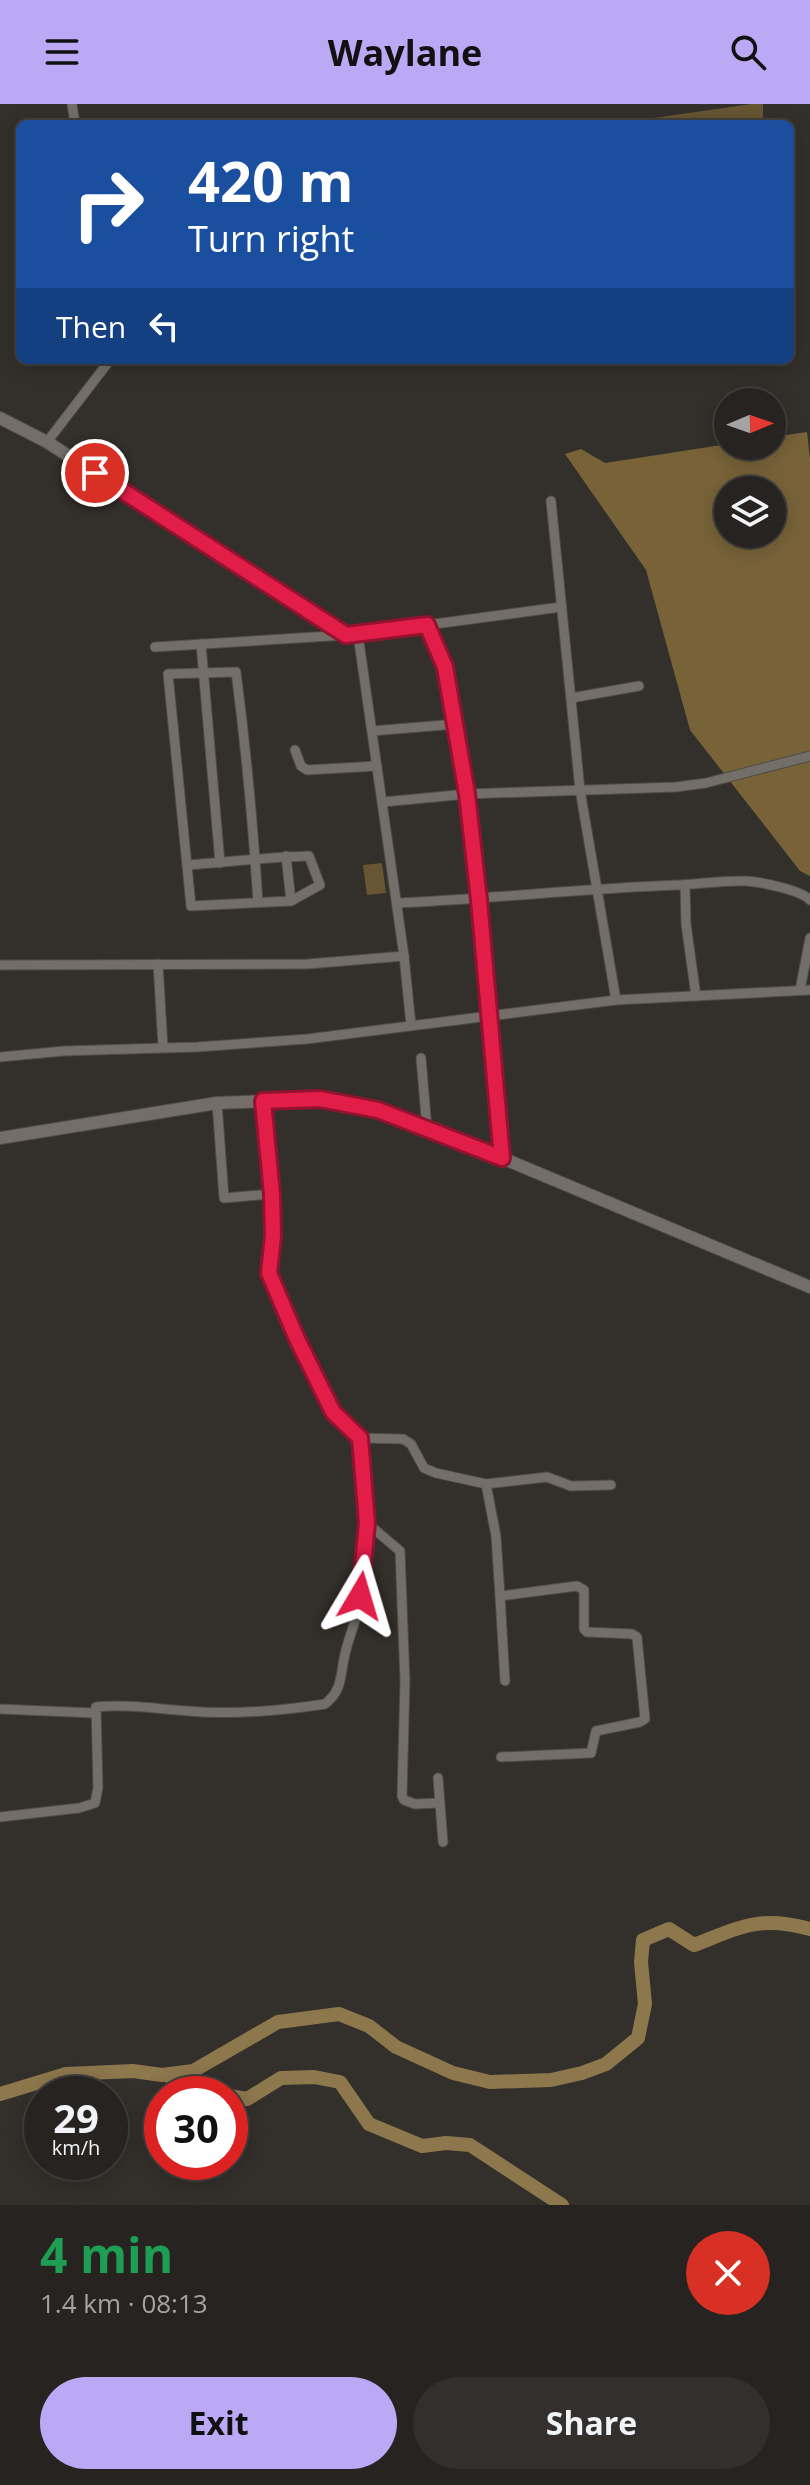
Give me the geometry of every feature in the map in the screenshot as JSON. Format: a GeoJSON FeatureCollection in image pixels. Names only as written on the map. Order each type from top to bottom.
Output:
{"type":"FeatureCollection","features":[{"type":"Feature","properties":{"kind":"street"},"geometry":{"type":"LineString","coordinates":[[47,442],[107,364]]}},
{"type":"Feature","properties":{"kind":"street"},"geometry":{"type":"LineString","coordinates":[[0,418],[47,442],[352,635],[383,802],[411,1025]]}},
{"type":"Feature","properties":{"kind":"street"},"geometry":{"type":"LineString","coordinates":[[551,501],[580,790],[616,1000]]}},
{"type":"Feature","properties":{"kind":"street"},"geometry":{"type":"LineString","coordinates":[[155,647],[352,635],[561,607]]}},
{"type":"Feature","properties":{"kind":"street"},"geometry":{"type":"LineString","coordinates":[[427,625],[445,667],[467,794],[502,1158]]}},
{"type":"Feature","properties":{"kind":"street"},"geometry":{"type":"LineString","coordinates":[[201,644],[220,863]]}},
{"type":"Feature","properties":{"kind":"street"},"geometry":{"type":"LineString","coordinates":[[187,865],[220,863],[255,859],[286,856],[309,856],[320,885],[291,901],[191,906],[168,674],[236,672],[255,859],[258,902]]}},
{"type":"Feature","properties":{"kind":"street"},"geometry":{"type":"LineString","coordinates":[[571,698],[639,686]]}},
{"type":"Feature","properties":{"kind":"street"},"geometry":{"type":"LineString","coordinates":[[372,731],[456,724]]}},
{"type":"Feature","properties":{"kind":"street"},"geometry":{"type":"LineString","coordinates":[[295,750],[301,766],[307,770],[377,766]]}},
{"type":"Feature","properties":{"kind":"street"},"geometry":{"type":"LineString","coordinates":[[383,802],[467,794],[676,787],[706,783],[810,756]]}},
{"type":"Feature","properties":{"kind":"street"},"geometry":{"type":"LineString","coordinates":[[286,856],[291,901]]}},
{"type":"Feature","properties":{"kind":"street"},"geometry":{"type":"LineString","coordinates":[[397,903],[479,900],[596,887],[746,881],[808,896],[810,900]]}},
{"type":"Feature","properties":{"kind":"street"},"geometry":{"type":"LineString","coordinates":[[685,885],[686,924],[696,996]]}},
{"type":"Feature","properties":{"kind":"street"},"geometry":{"type":"LineString","coordinates":[[0,1057],[307,1039],[616,1000],[805,990],[810,938]]}},
{"type":"Feature","properties":{"kind":"street"},"geometry":{"type":"LineString","coordinates":[[0,965],[308,964],[404,956]]}},
{"type":"Feature","properties":{"kind":"street"},"geometry":{"type":"LineString","coordinates":[[158,964],[163,1047]]}},
{"type":"Feature","properties":{"kind":"street"},"geometry":{"type":"LineString","coordinates":[[421,1058],[427,1129]]}},
{"type":"Feature","properties":{"kind":"street"},"geometry":{"type":"LineString","coordinates":[[0,1138],[217,1103],[320,1099],[378,1110],[502,1158],[810,1287]]}},
{"type":"Feature","properties":{"kind":"street"},"geometry":{"type":"LineString","coordinates":[[0,1817],[79,1808],[95,1803],[98,1788],[96,1707],[120,1705],[251,1712],[325,1704],[341,1685],[345,1655],[357,1613],[367,1523],[360,1438],[333,1412],[269,1273],[273,1236],[272,1194],[263,1101]]}},
{"type":"Feature","properties":{"kind":"street"},"geometry":{"type":"LineString","coordinates":[[217,1103],[224,1198],[272,1194]]}},
{"type":"Feature","properties":{"kind":"street"},"geometry":{"type":"LineString","coordinates":[[360,1438],[403,1439],[411,1444],[424,1468],[486,1484],[547,1477],[571,1486],[611,1485]]}},
{"type":"Feature","properties":{"kind":"street"},"geometry":{"type":"LineString","coordinates":[[486,1484],[496,1536],[505,1681]]}},
{"type":"Feature","properties":{"kind":"street"},"geometry":{"type":"LineString","coordinates":[[367,1523],[400,1551],[405,1681],[402,1796],[415,1804],[439,1803]]}},
{"type":"Feature","properties":{"kind":"street"},"geometry":{"type":"LineString","coordinates":[[500,1596],[577,1586],[584,1590],[584,1629],[587,1632],[632,1634],[637,1637],[645,1719],[596,1731],[591,1753],[501,1757]]}},
{"type":"Feature","properties":{"kind":"street"},"geometry":{"type":"LineString","coordinates":[[0,1709],[94,1713]]}},
{"type":"Feature","properties":{"kind":"street"},"geometry":{"type":"LineString","coordinates":[[438,1778],[443,1842]]}},
{"type":"Feature","properties":{"kind":"shaded area"},"geometry":{"type":"Polygon","coordinates":[[[751,104],[763,104],[763,120],[654,118],[751,104]]]}},
{"type":"Feature","properties":{"kind":"shaded area"},"geometry":{"type":"Polygon","coordinates":[[[807,432],[810,459],[810,876],[800,871],[690,730],[646,570],[565,454],[581,449],[605,463],[714,446],[714,460],[786,460],[786,435],[807,432]]]}},
{"type":"Feature","properties":{"kind":"shaded area"},"geometry":{"type":"Polygon","coordinates":[[[382,863],[386,893],[367,895],[363,865],[382,863]]]}},
{"type":"Feature","properties":{"kind":"waterway"},"geometry":{"type":"LineString","coordinates":[[0,2094],[66,2074],[133,2071],[162,2075],[193,2071],[278,2022],[339,2014],[369,2026],[396,2047],[453,2073],[490,2082],[551,2080],[606,2064],[638,2038],[645,2004],[641,1962],[643,1940],[669,1929],[694,1945],[738,1928],[763,1923],[810,1929]]}},
{"type":"Feature","properties":{"kind":"waterway"},"geometry":{"type":"LineString","coordinates":[[248,2098],[281,2078],[314,2077],[340,2082],[369,2124],[422,2146],[446,2143],[470,2145],[562,2205]]}},
{"type":"Feature","properties":{"kind":"route"},"geometry":{"type":"LineString","coordinates":[[95,473],[346,635],[427,625],[445,667],[467,794],[502,1158],[378,1110],[320,1099],[263,1101],[272,1194],[273,1236],[269,1273],[333,1412],[360,1438],[367,1523],[360,1596]]}}]}
